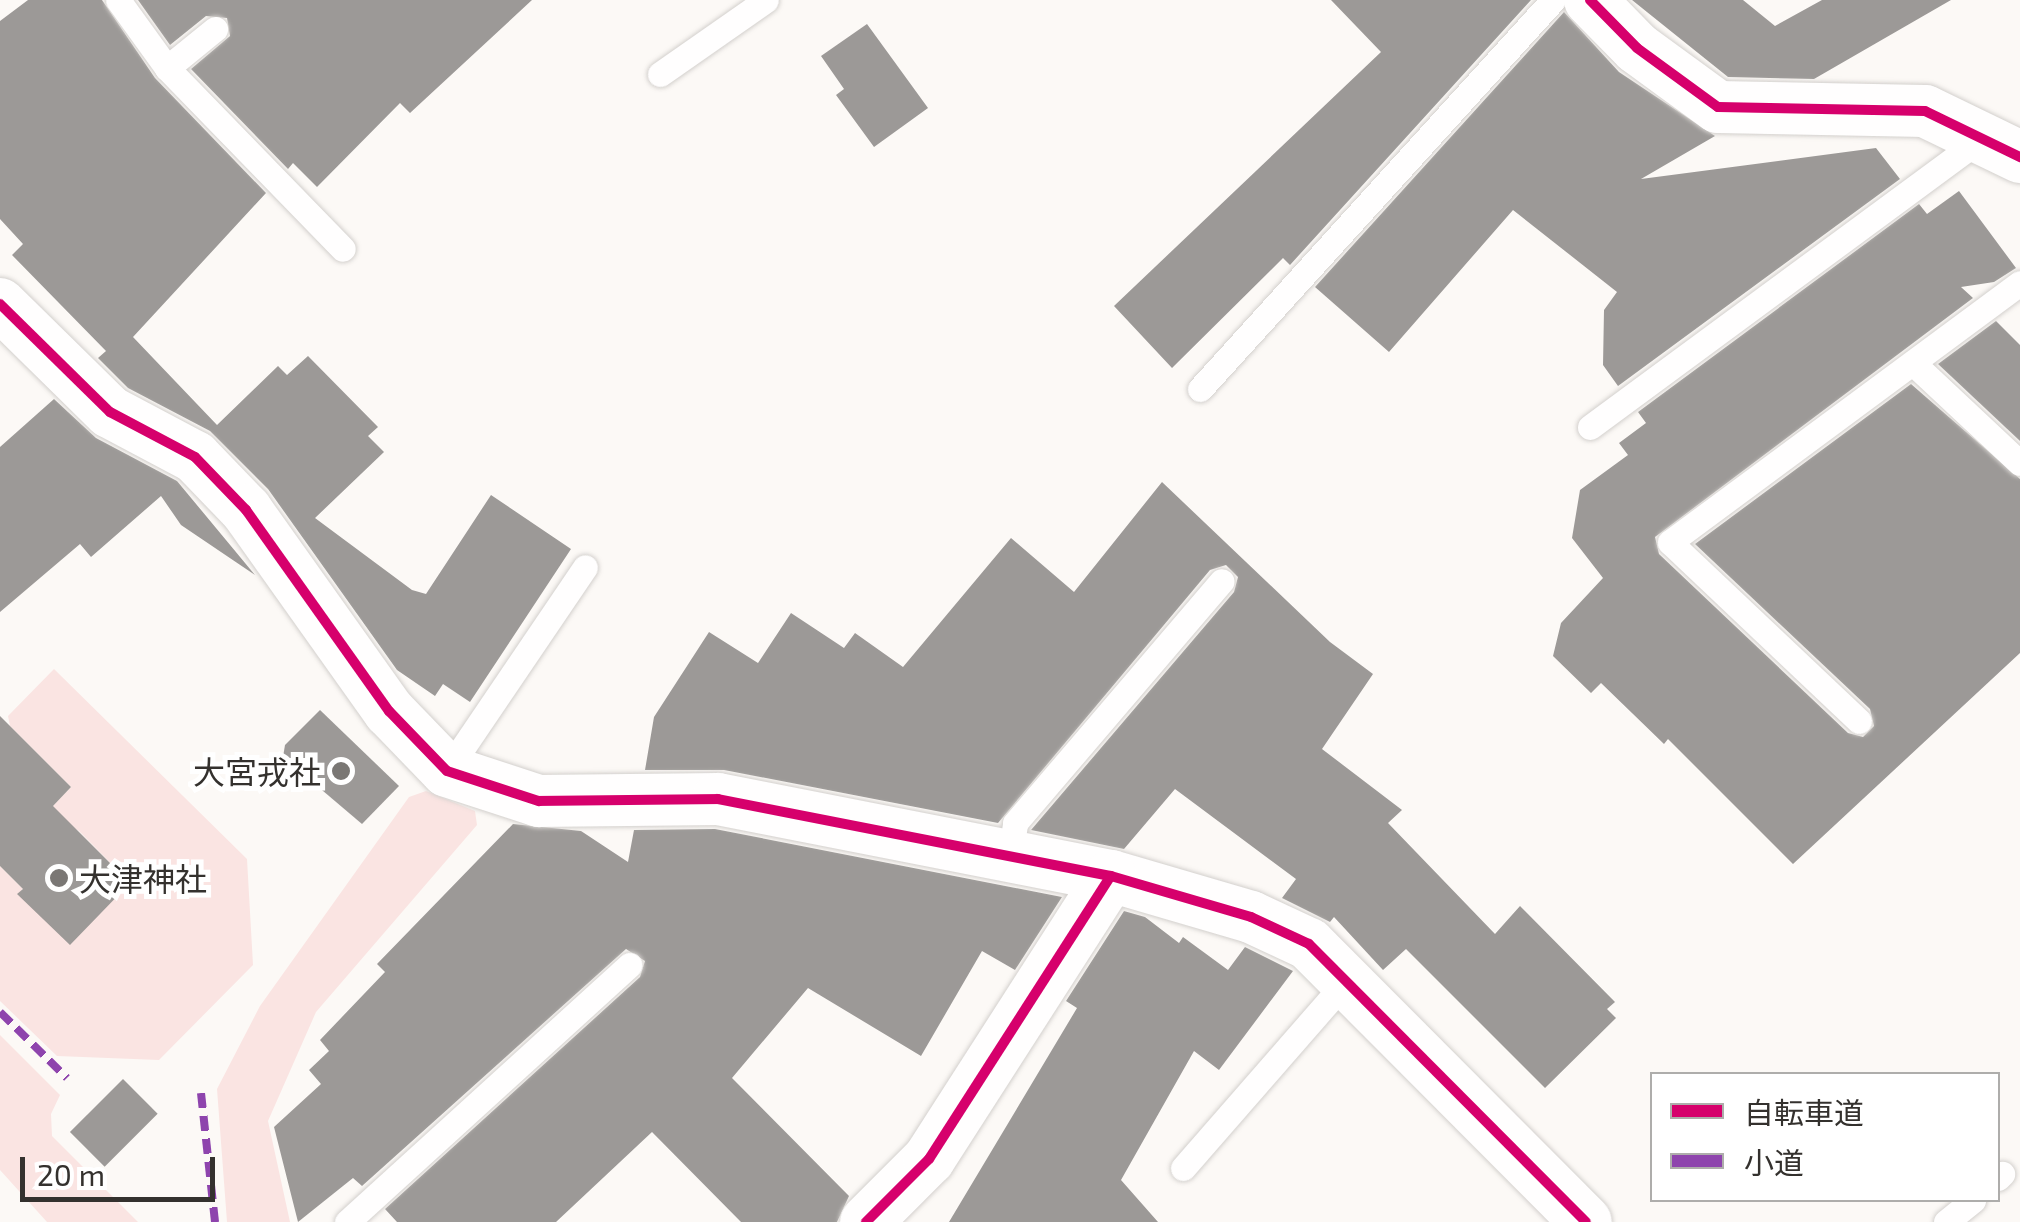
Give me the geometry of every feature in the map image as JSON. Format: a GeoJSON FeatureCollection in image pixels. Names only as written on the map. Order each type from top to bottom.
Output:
{"type":"FeatureCollection","features":[{"type":"Feature","properties":{"kind":"street"},"geometry":{"type":"LineString","coordinates":[[1590,0],[1636,48],[1718,107],[1925,111],[2001,148]]}},
{"type":"Feature","properties":{"kind":"street"},"geometry":{"type":"LineString","coordinates":[[0,304],[110,412],[195,457],[246,510],[389,711],[447,771],[538,801],[718,799],[1111,876],[1252,917],[1309,944],[1586,1222]]}},
{"type":"Feature","properties":{"kind":"street"},"geometry":{"type":"LineString","coordinates":[[866,1222],[929,1160],[1111,876]]}},
{"type":"Feature","properties":{"kind":"lane"},"geometry":{"type":"LineString","coordinates":[[118,0],[167,68],[343,249]]}},
{"type":"Feature","properties":{"kind":"lane"},"geometry":{"type":"LineString","coordinates":[[660,74],[766,0]]}},
{"type":"Feature","properties":{"kind":"lane"},"geometry":{"type":"LineString","coordinates":[[1200,389],[1554,0]]}},
{"type":"Feature","properties":{"kind":"lane"},"geometry":{"type":"LineString","coordinates":[[167,68],[215,29]]}},
{"type":"Feature","properties":{"kind":"lane"},"geometry":{"type":"LineString","coordinates":[[1590,427],[2001,148]]}},
{"type":"Feature","properties":{"kind":"lane"},"geometry":{"type":"LineString","coordinates":[[1858,722],[1670,542],[2020,284]]}},
{"type":"Feature","properties":{"kind":"lane"},"geometry":{"type":"LineString","coordinates":[[1913,363],[2020,463]]}},
{"type":"Feature","properties":{"kind":"lane"},"geometry":{"type":"LineString","coordinates":[[447,771],[585,567]]}},
{"type":"Feature","properties":{"kind":"lane"},"geometry":{"type":"LineString","coordinates":[[1010,856],[1015,823],[1222,581]]}},
{"type":"Feature","properties":{"kind":"lane"},"geometry":{"type":"LineString","coordinates":[[347,1222],[628,964]]}},
{"type":"Feature","properties":{"kind":"lane"},"geometry":{"type":"LineString","coordinates":[[1182,1168],[1346,981]]}},
{"type":"Feature","properties":{"kind":"lane"},"geometry":{"type":"LineString","coordinates":[[1946,1222],[1971,1202]]}},
{"type":"Feature","properties":{"kind":"shaded area"},"geometry":{"type":"Polygon","coordinates":[[[54,669],[247,859],[253,965],[159,1060],[57,1056],[0,1001],[0,866],[23,889],[18,894],[130,883],[79,831],[47,812],[71,787],[10,726],[8,716],[54,669]]]}},
{"type":"Feature","properties":{"kind":"shaded area"},"geometry":{"type":"Polygon","coordinates":[[[426,791],[475,811],[477,825],[316,1012],[268,1121],[290,1222],[227,1222],[217,1089],[260,1006],[409,797],[426,791]]]}},
{"type":"Feature","properties":{"kind":"shaded area"},"geometry":{"type":"Polygon","coordinates":[[[0,1035],[60,1095],[51,1114],[52,1136],[138,1222],[47,1222],[0,1170],[0,1035]]]}},
{"type":"Feature","properties":{"kind":"building"},"geometry":{"type":"Polygon","coordinates":[[[28,0],[102,0],[155,78],[266,193],[133,337],[217,425],[278,366],[287,375],[308,356],[378,427],[368,436],[384,452],[315,518],[412,590],[426,594],[491,495],[571,549],[470,702],[443,684],[435,696],[397,670],[268,489],[210,431],[128,388],[98,358],[106,351],[12,255],[23,244],[0,219],[0,21],[28,0]]]}},
{"type":"Feature","properties":{"kind":"building"},"geometry":{"type":"Polygon","coordinates":[[[138,0],[532,0],[410,113],[400,103],[317,187],[293,163],[288,169],[191,69],[230,36],[227,18],[206,16],[170,45],[138,0]]]}},
{"type":"Feature","properties":{"kind":"building"},"geometry":{"type":"Polygon","coordinates":[[[1331,0],[1531,0],[1290,265],[1283,258],[1172,368],[1114,306],[1381,52],[1331,0]]]}},
{"type":"Feature","properties":{"kind":"building"},"geometry":{"type":"Polygon","coordinates":[[[1632,0],[1743,0],[1775,26],[1822,0],[1951,0],[1814,79],[1728,77],[1632,0]]]}},
{"type":"Feature","properties":{"kind":"building"},"geometry":{"type":"Polygon","coordinates":[[[1564,12],[1619,72],[1715,136],[1641,179],[1876,148],[1900,179],[1618,386],[1603,365],[1604,310],[1617,292],[1513,210],[1389,352],[1315,287],[1564,12]]]}},
{"type":"Feature","properties":{"kind":"building"},"geometry":{"type":"Polygon","coordinates":[[[867,24],[928,108],[874,147],[836,95],[844,89],[821,56],[867,24]]]}},
{"type":"Feature","properties":{"kind":"building"},"geometry":{"type":"Polygon","coordinates":[[[1959,191],[2016,268],[1994,282],[1961,287],[1973,298],[1655,537],[1659,554],[1848,733],[1863,737],[1874,726],[1870,709],[1695,544],[1911,384],[2020,479],[2020,653],[1793,864],[1668,739],[1664,744],[1601,683],[1591,693],[1553,656],[1561,623],[1603,578],[1572,538],[1580,490],[1628,455],[1619,443],[1646,423],[1638,412],[1919,204],[1927,214],[1959,191]]]}},
{"type":"Feature","properties":{"kind":"building"},"geometry":{"type":"Polygon","coordinates":[[[1996,321],[2020,345],[2020,441],[1938,364],[1996,321]]]}},
{"type":"Feature","properties":{"kind":"building"},"geometry":{"type":"Polygon","coordinates":[[[54,399],[96,438],[177,481],[255,575],[181,525],[161,496],[91,557],[80,544],[0,612],[0,447],[54,399]]]}},
{"type":"Feature","properties":{"kind":"building"},"geometry":{"type":"Polygon","coordinates":[[[1162,482],[1330,642],[1373,674],[1322,749],[1402,810],[1388,823],[1495,934],[1520,906],[1615,1002],[1607,1009],[1616,1018],[1545,1088],[1406,949],[1383,970],[1334,917],[1330,922],[1282,898],[1296,879],[1175,789],[1124,849],[1031,830],[1234,592],[1238,577],[1226,565],[1210,570],[998,823],[724,770],[645,770],[654,717],[709,632],[758,663],[791,613],[844,648],[855,633],[903,667],[1011,538],[1074,592],[1162,482]]]}},
{"type":"Feature","properties":{"kind":"building","name":"大宮戎社"},"geometry":{"type":"Polygon","coordinates":[[[320,710],[399,786],[362,824],[283,757],[285,745],[320,710]]]}},
{"type":"Feature","properties":{"kind":"building"},"geometry":{"type":"Polygon","coordinates":[[[0,716],[71,787],[53,806],[130,883],[70,945],[17,894],[23,889],[0,866],[0,716]]]}},
{"type":"Feature","properties":{"kind":"building"},"geometry":{"type":"Polygon","coordinates":[[[513,824],[581,831],[628,862],[634,830],[715,829],[1062,897],[1015,970],[982,951],[921,1056],[808,988],[732,1078],[849,1196],[837,1222],[741,1222],[652,1132],[556,1222],[397,1222],[385,1209],[640,977],[645,961],[626,949],[362,1186],[353,1178],[298,1222],[274,1127],[321,1084],[309,1070],[329,1051],[320,1040],[385,972],[377,964],[513,824]]]}},
{"type":"Feature","properties":{"kind":"building"},"geometry":{"type":"Polygon","coordinates":[[[1124,911],[1145,917],[1179,943],[1183,937],[1228,970],[1245,947],[1293,971],[1219,1070],[1194,1051],[1121,1180],[1158,1222],[949,1222],[1077,1008],[1066,1001],[1124,911]]]}},
{"type":"Feature","properties":{"kind":"building"},"geometry":{"type":"Polygon","coordinates":[[[123,1079],[158,1114],[105,1167],[70,1132],[123,1079]]]}},
{"type":"Feature","properties":{"kind":"marked path"},"geometry":{"type":"LineString","coordinates":[[0,1012],[67,1078]]}},
{"type":"Feature","properties":{"kind":"marked path"},"geometry":{"type":"LineString","coordinates":[[201,1093],[215,1222]]}},
{"type":"Feature","properties":{"kind":"cycle path"},"geometry":{"type":"LineString","coordinates":[[1590,0],[1637,48],[1718,107],[1925,111],[2020,157]]}},
{"type":"Feature","properties":{"kind":"cycle path"},"geometry":{"type":"LineString","coordinates":[[0,304],[110,412],[195,457],[246,510],[389,711],[447,771],[539,801],[718,799],[1111,876],[1251,917],[1309,944],[1586,1222]]}},
{"type":"Feature","properties":{"kind":"cycle path"},"geometry":{"type":"LineString","coordinates":[[866,1222],[929,1159],[1111,876]]}},
{"type":"Feature","properties":{"kind":"place","name":"大宮戎社"},"geometry":{"type":"Point","coordinates":[341,771]}},
{"type":"Feature","properties":{"kind":"place","name":"大津神社"},"geometry":{"type":"Point","coordinates":[59,878]}}]}
